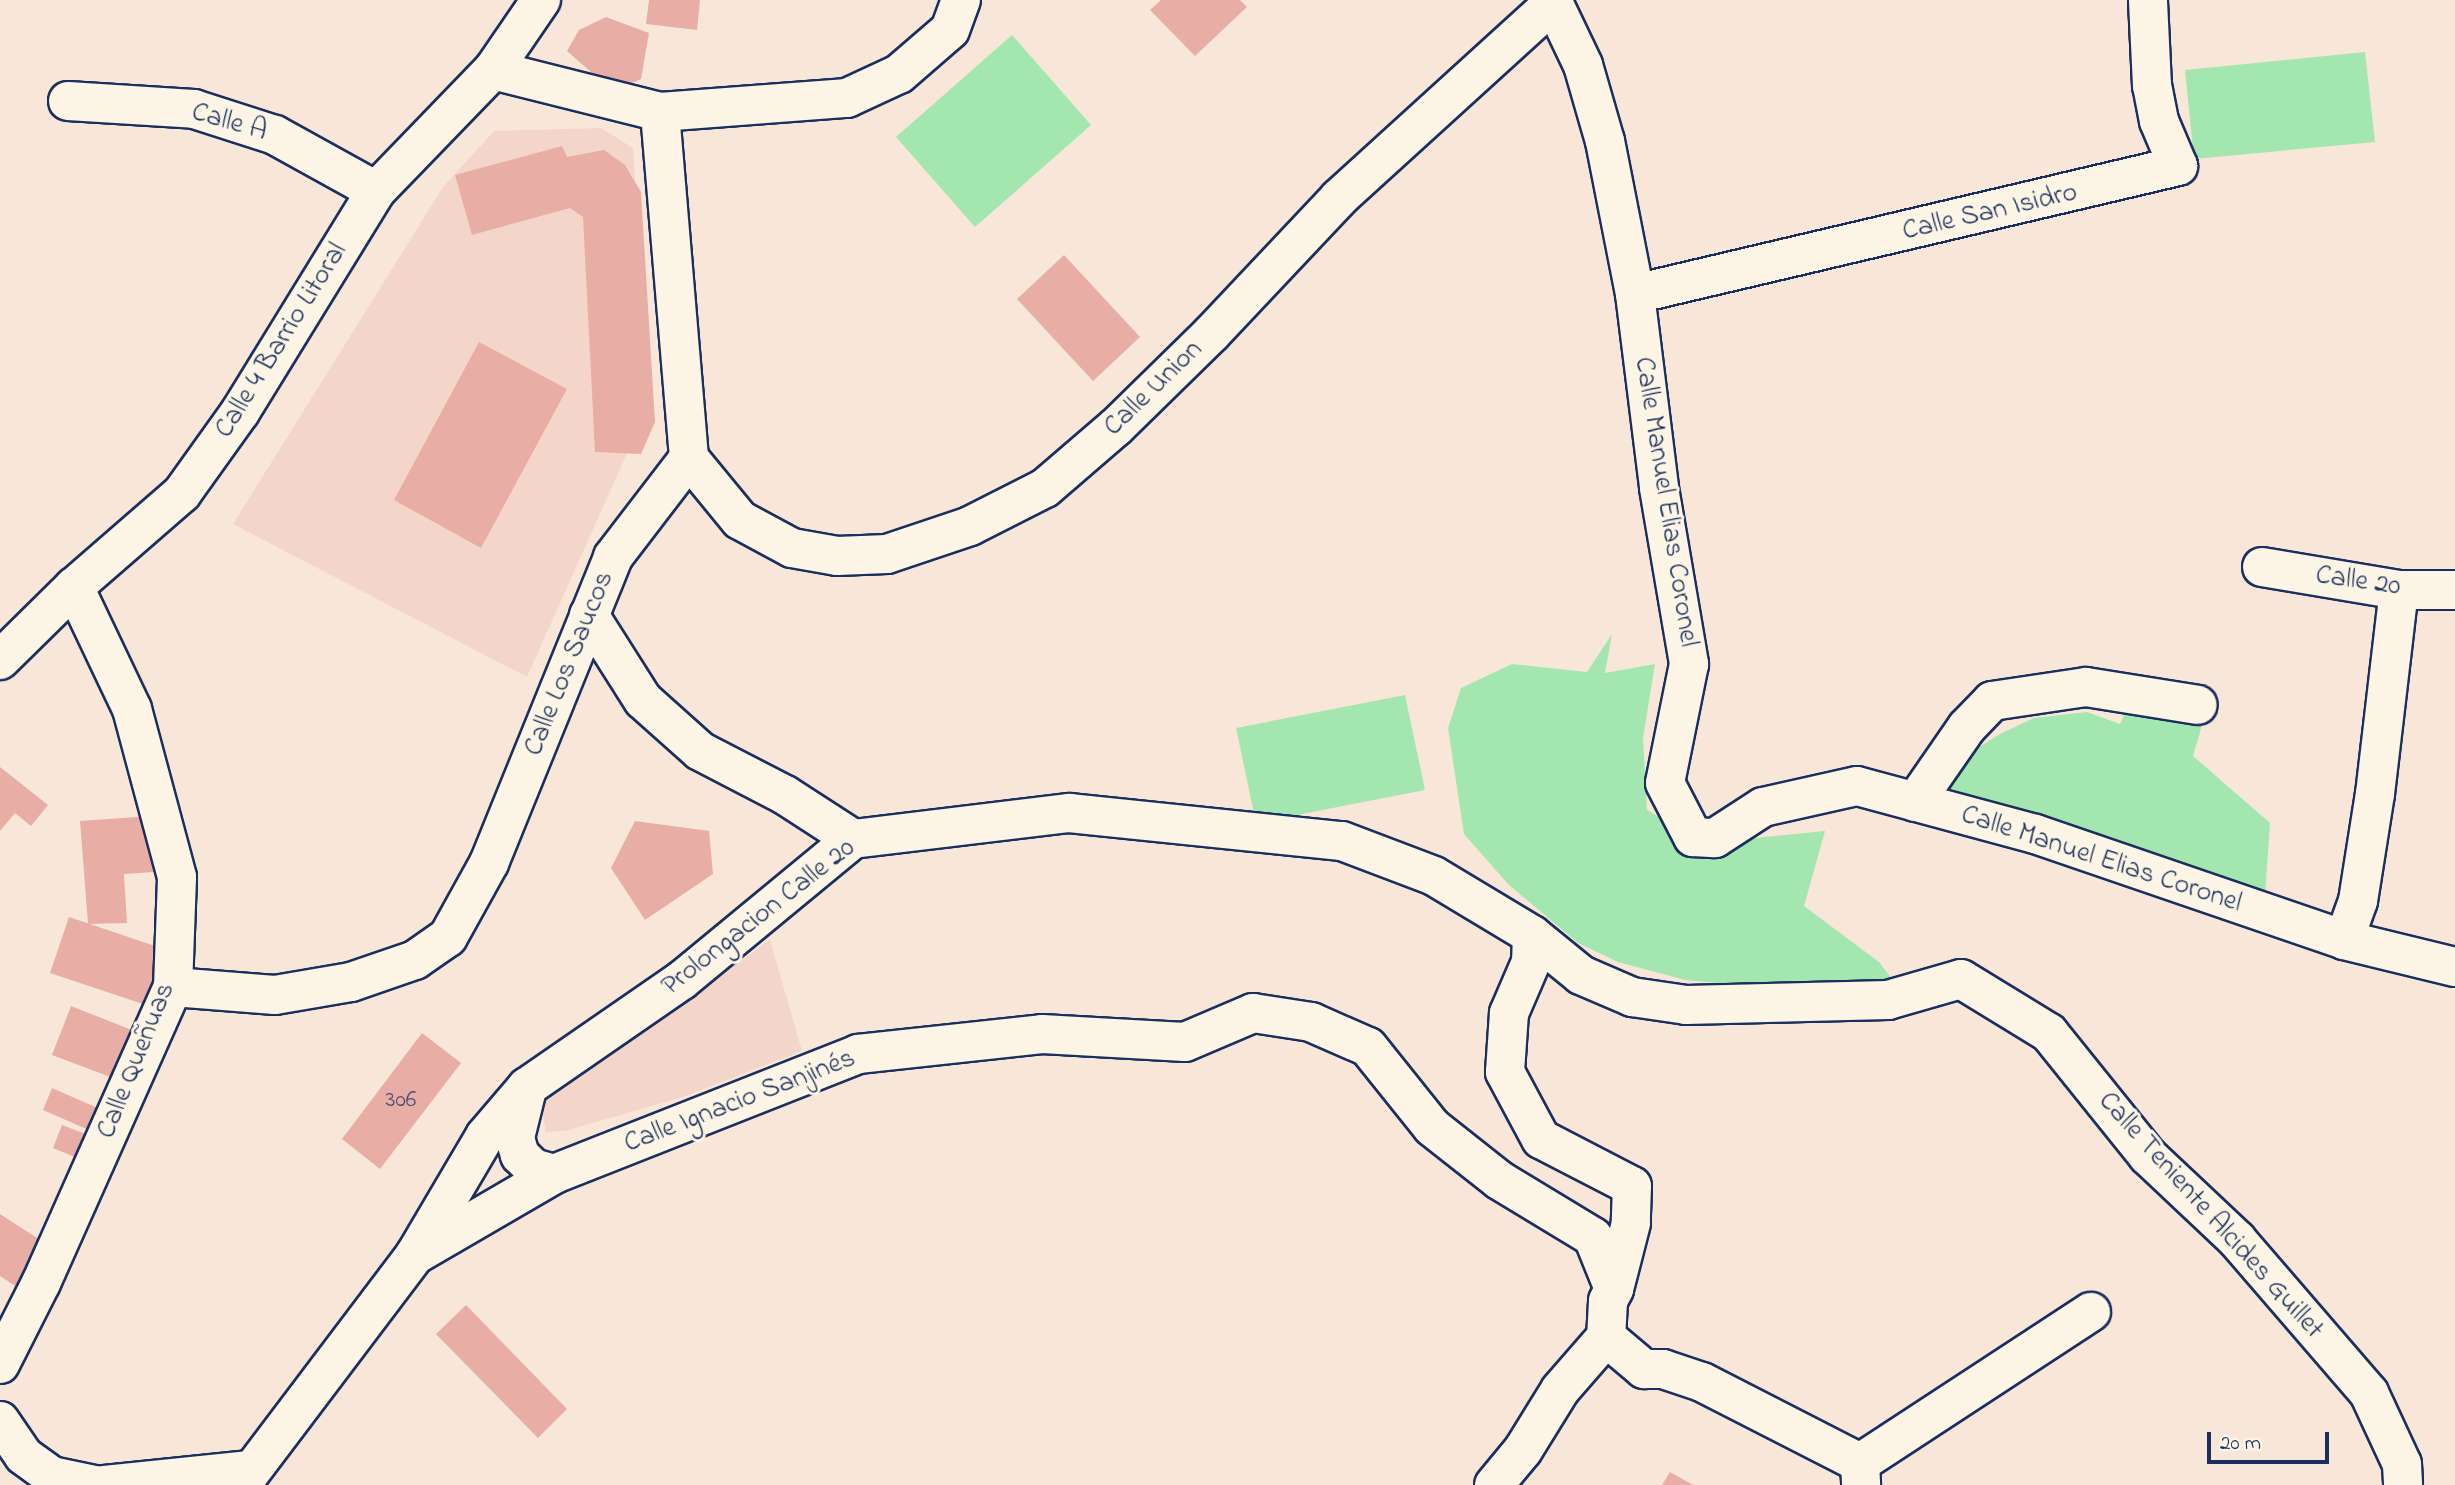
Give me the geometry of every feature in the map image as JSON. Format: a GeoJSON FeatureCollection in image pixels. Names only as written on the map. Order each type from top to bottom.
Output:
{"type":"FeatureCollection","features":[{"type":"Feature","properties":{"kind":"street","name":"Calle 4 Barrio Litoral"},"geometry":{"type":"LineString","coordinates":[[0,660],[74,587],[182,493],[240,412],[376,191],[494,70],[541,0]]}},
{"type":"Feature","properties":{"kind":"street"},"geometry":{"type":"LineString","coordinates":[[494,70],[660,112],[847,98],[899,74],[950,30],[961,0]]}},
{"type":"Feature","properties":{"kind":"street","name":"Calle San Isidro"},"geometry":{"type":"LineString","coordinates":[[1635,294],[2178,166],[2159,121],[2152,86],[2148,0]]}},
{"type":"Feature","properties":{"kind":"street","name":"Calle Manuel Elias Coronel"},"geometry":{"type":"LineString","coordinates":[[1553,1],[1583,65],[1605,141],[1635,294],[1659,488],[1689,664],[1665,783],[1693,837],[1715,838],[1763,807],[1827,790],[1857,786],[2035,834],[2344,940],[2455,967]]}},
{"type":"Feature","properties":{"kind":"street","name":"Calle Union"},"geometry":{"type":"LineString","coordinates":[[689,458],[740,520],[792,548],[837,556],[887,554],[970,526],[1045,488],[1116,427],[1212,333],[1339,198],[1553,1]]}},
{"type":"Feature","properties":{"kind":"street","name":"Calle A"},"geometry":{"type":"LineString","coordinates":[[68,101],[194,109],[275,135],[376,191]]}},
{"type":"Feature","properties":{"kind":"street"},"geometry":{"type":"LineString","coordinates":[[660,112],[689,458]]}},
{"type":"Feature","properties":{"kind":"street","name":"Calle Los Saucos"},"geometry":{"type":"LineString","coordinates":[[173,987],[275,995],[352,982],[415,960],[448,937],[489,863],[613,557],[689,458]]}},
{"type":"Feature","properties":{"kind":"street","name":"Calle 20"},"geometry":{"type":"LineString","coordinates":[[2262,567],[2399,590],[2455,590]]}},
{"type":"Feature","properties":{"kind":"street","name":"Calle Queñuas"},"geometry":{"type":"LineString","coordinates":[[0,1364],[41,1283],[173,987],[177,877],[132,709],[74,587]]}},
{"type":"Feature","properties":{"kind":"street"},"geometry":{"type":"LineString","coordinates":[[2344,940],[2358,901],[2375,794],[2399,590]]}},
{"type":"Feature","properties":{"kind":"street"},"geometry":{"type":"LineString","coordinates":[[589,615],[643,700],[700,751],[785,794],[853,839]]}},
{"type":"Feature","properties":{"kind":"street"},"geometry":{"type":"LineString","coordinates":[[1914,802],[1967,727],[1992,701],[2086,687],[2198,705]]}},
{"type":"Feature","properties":{"kind":"street","name":"Prolongacion Calle 20"},"geometry":{"type":"LineString","coordinates":[[415,1255],[485,1136],[527,1087],[682,980],[853,839],[1069,813],[1342,841],[1433,876],[1532,935]]}},
{"type":"Feature","properties":{"kind":"street"},"geometry":{"type":"LineString","coordinates":[[1494,1485],[1523,1450],[1560,1390],[1606,1337],[1608,1301],[1614,1289],[1631,1223],[1632,1186],[1541,1139],[1505,1072],[1509,1013],[1531,962],[1532,935]]}},
{"type":"Feature","properties":{"kind":"street","name":"Calle Teniente Alcides Guillet"},"geometry":{"type":"LineString","coordinates":[[1532,935],[1581,975],[1632,997],[1686,1005],[1888,1000],[1961,979],[2049,1033],[2148,1156],[2237,1240],[2369,1393],[2402,1464],[2403,1485]]}},
{"type":"Feature","properties":{"kind":"street","name":"Calle Ignacio Sanjinés"},"geometry":{"type":"LineString","coordinates":[[244,1478],[415,1255],[554,1174],[858,1054],[1042,1034],[1185,1042],[1253,1013],[1311,1021],[1368,1047],[1432,1127],[1499,1180],[1593,1237],[1614,1289]]}},
{"type":"Feature","properties":{"kind":"street"},"geometry":{"type":"LineString","coordinates":[[527,1087],[515,1138],[520,1155],[533,1168],[554,1174]]}},
{"type":"Feature","properties":{"kind":"street"},"geometry":{"type":"LineString","coordinates":[[1606,1337],[1644,1369],[1663,1369],[1702,1382],[1861,1474],[2091,1312]]}},
{"type":"Feature","properties":{"kind":"street"},"geometry":{"type":"LineString","coordinates":[[0,1421],[24,1456],[52,1476],[95,1485]]}},
{"type":"Feature","properties":{"kind":"street"},"geometry":{"type":"LineString","coordinates":[[104,1485],[244,1478]]}},
{"type":"Feature","properties":{"kind":"shaded area"},"geometry":{"type":"Polygon","coordinates":[[[601,128],[633,148],[649,404],[527,677],[233,524],[443,187],[494,131],[601,128]]]}},
{"type":"Feature","properties":{"kind":"shaded area"},"geometry":{"type":"Polygon","coordinates":[[[770,940],[802,1051],[683,1097],[565,1131],[546,1132],[540,1101],[770,940]]]}},
{"type":"Feature","properties":{"kind":"green space"},"geometry":{"type":"Polygon","coordinates":[[[1012,35],[1091,125],[975,227],[896,137],[1012,35]]]}},
{"type":"Feature","properties":{"kind":"green space"},"geometry":{"type":"Polygon","coordinates":[[[2365,52],[2375,142],[2194,159],[2185,70],[2365,52]]]}},
{"type":"Feature","properties":{"kind":"green space"},"geometry":{"type":"Polygon","coordinates":[[[1612,634],[1605,673],[1655,664],[1643,738],[1647,810],[1693,837],[1745,839],[1825,831],[1804,906],[1879,962],[1901,991],[1778,988],[1685,980],[1618,962],[1578,943],[1508,884],[1464,834],[1448,728],[1461,688],[1512,664],[1587,672],[1612,634]]]}},
{"type":"Feature","properties":{"kind":"green space"},"geometry":{"type":"Polygon","coordinates":[[[1405,695],[1425,790],[1256,823],[1236,728],[1405,695]]]}},
{"type":"Feature","properties":{"kind":"green space"},"geometry":{"type":"Polygon","coordinates":[[[2128,706],[2202,725],[2193,756],[2270,823],[2265,895],[1948,798],[1949,766],[2000,734],[2034,718],[2087,712],[2120,724],[2128,706]]]}},
{"type":"Feature","properties":{"kind":"building"},"geometry":{"type":"Polygon","coordinates":[[[649,0],[700,0],[697,30],[646,24],[649,0]]]}},
{"type":"Feature","properties":{"kind":"building"},"geometry":{"type":"Polygon","coordinates":[[[1161,0],[1240,0],[1247,7],[1195,56],[1150,10],[1161,0]]]}},
{"type":"Feature","properties":{"kind":"building"},"geometry":{"type":"Polygon","coordinates":[[[606,17],[649,33],[641,79],[623,87],[599,79],[567,51],[579,30],[606,17]]]}},
{"type":"Feature","properties":{"kind":"building"},"geometry":{"type":"Polygon","coordinates":[[[562,146],[567,157],[604,150],[625,165],[641,192],[655,422],[641,454],[595,452],[583,217],[570,208],[472,235],[455,175],[562,146]]]}},
{"type":"Feature","properties":{"kind":"building"},"geometry":{"type":"Polygon","coordinates":[[[1064,255],[1140,337],[1093,381],[1017,299],[1064,255]]]}},
{"type":"Feature","properties":{"kind":"building"},"geometry":{"type":"Polygon","coordinates":[[[479,342],[567,389],[481,548],[394,500],[479,342]]]}},
{"type":"Feature","properties":{"kind":"building"},"geometry":{"type":"Polygon","coordinates":[[[0,767],[48,805],[31,826],[15,813],[0,831],[0,767]]]}},
{"type":"Feature","properties":{"kind":"building"},"geometry":{"type":"Polygon","coordinates":[[[150,816],[154,872],[124,874],[127,923],[88,924],[80,821],[150,816]]]}},
{"type":"Feature","properties":{"kind":"building"},"geometry":{"type":"Polygon","coordinates":[[[635,821],[709,831],[713,874],[645,920],[611,868],[635,821]]]}},
{"type":"Feature","properties":{"kind":"building"},"geometry":{"type":"Polygon","coordinates":[[[69,917],[164,949],[146,1005],[50,973],[69,917]]]}},
{"type":"Feature","properties":{"kind":"building"},"geometry":{"type":"Polygon","coordinates":[[[71,1006],[132,1030],[113,1078],[52,1055],[71,1006]]]}},
{"type":"Feature","properties":{"kind":"building"},"geometry":{"type":"Polygon","coordinates":[[[422,1033],[461,1063],[380,1169],[342,1139],[422,1033]]]}},
{"type":"Feature","properties":{"kind":"building"},"geometry":{"type":"Polygon","coordinates":[[[52,1088],[109,1113],[100,1135],[43,1110],[52,1088]]]}},
{"type":"Feature","properties":{"kind":"building"},"geometry":{"type":"Polygon","coordinates":[[[62,1125],[96,1138],[87,1162],[53,1148],[62,1125]]]}},
{"type":"Feature","properties":{"kind":"building"},"geometry":{"type":"Polygon","coordinates":[[[0,1214],[48,1245],[20,1289],[0,1276],[0,1214]]]}},
{"type":"Feature","properties":{"kind":"building"},"geometry":{"type":"Polygon","coordinates":[[[466,1305],[567,1409],[538,1438],[436,1334],[466,1305]]]}},
{"type":"Feature","properties":{"kind":"building"},"geometry":{"type":"Polygon","coordinates":[[[1670,1472],[1693,1485],[1662,1485],[1670,1472]]]}}]}
